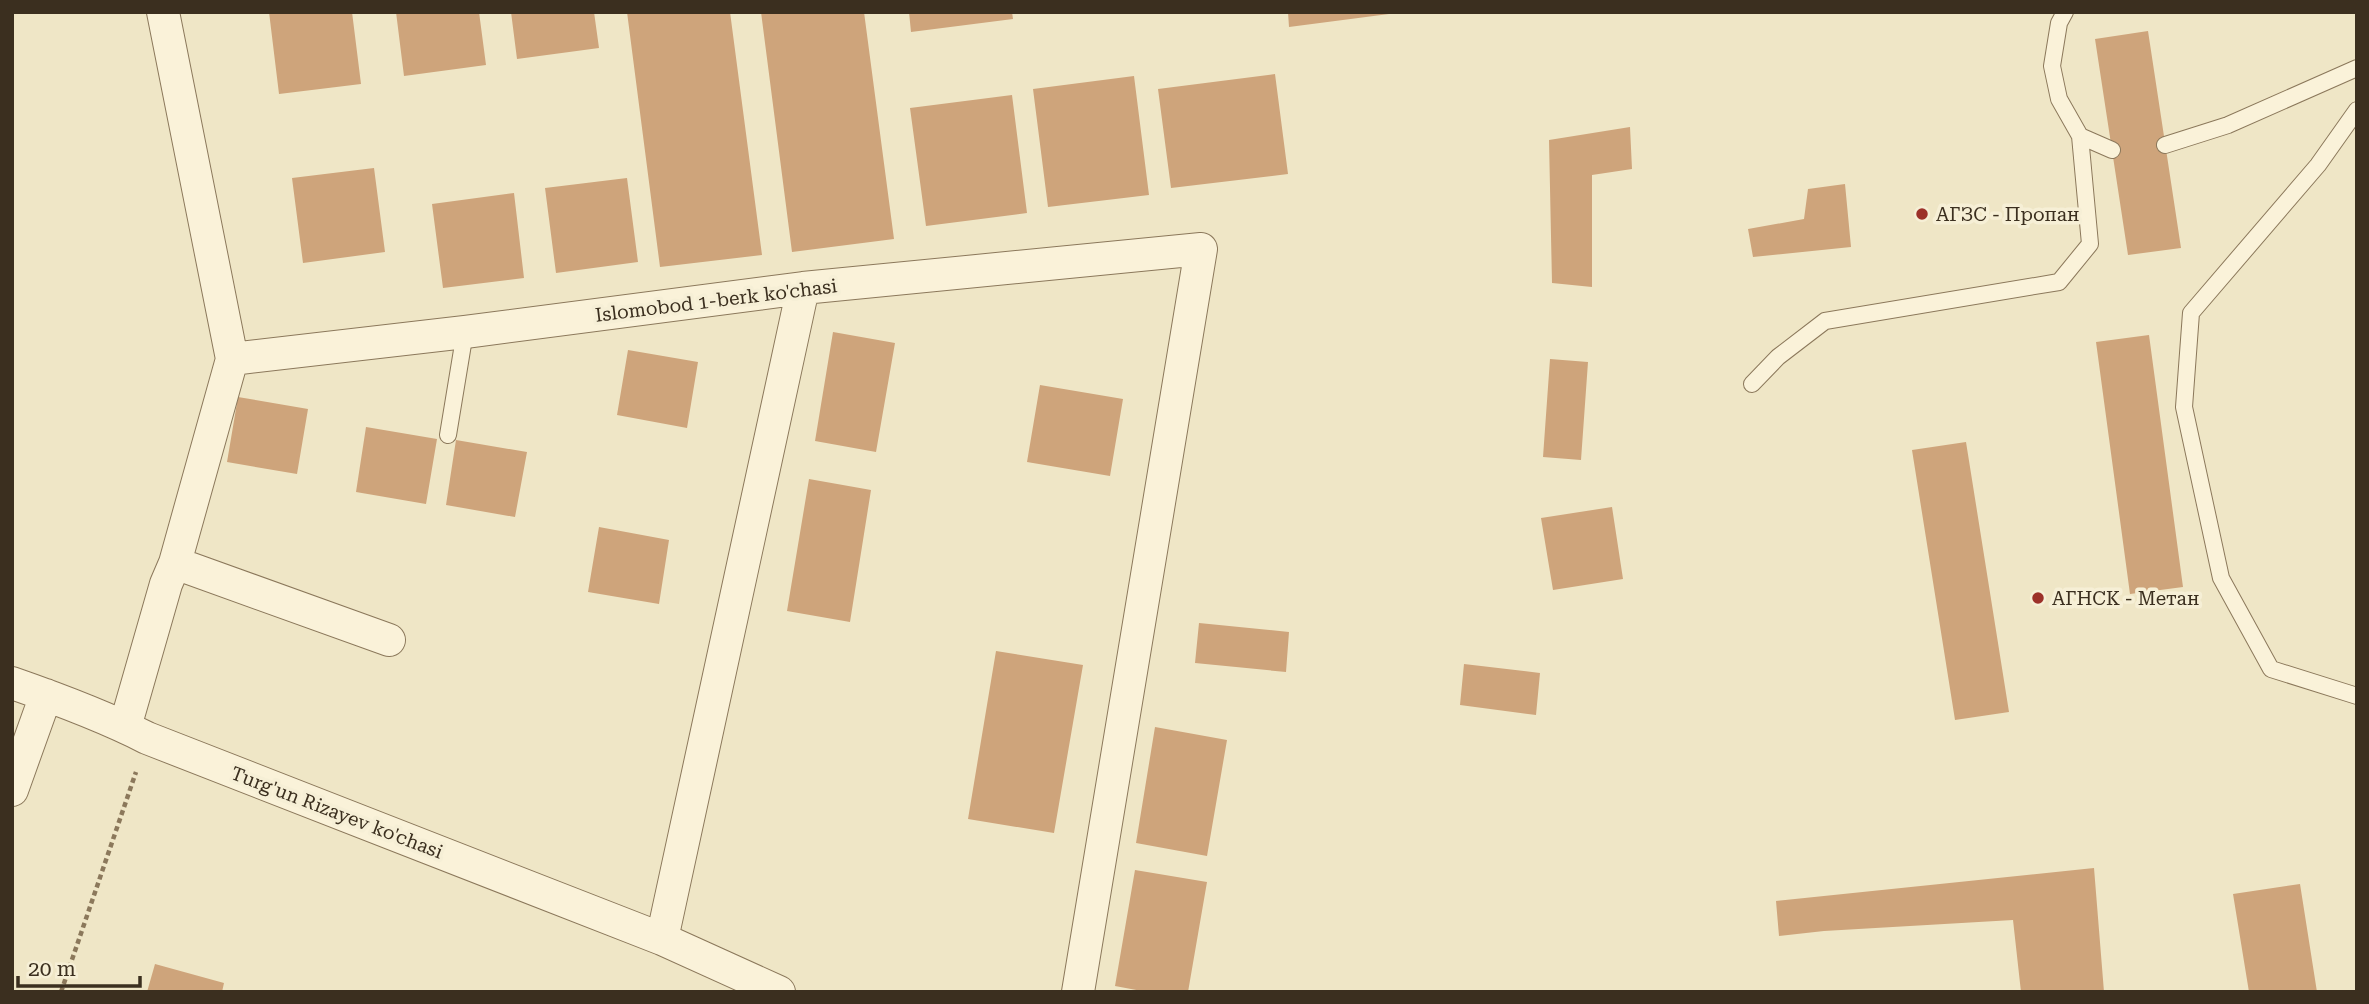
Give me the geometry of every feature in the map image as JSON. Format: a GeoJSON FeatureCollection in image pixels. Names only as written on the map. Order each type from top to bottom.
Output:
{"type":"FeatureCollection","features":[{"type":"Feature","properties":{"kind":"street"},"geometry":{"type":"LineString","coordinates":[[136,732],[166,584],[175,563],[232,359],[163,12]]}},
{"type":"Feature","properties":{"kind":"street","name":"Islomobod 1-berk ko'chasi"},"geometry":{"type":"LineString","coordinates":[[232,359],[803,288],[1202,249],[1078,992]]}},
{"type":"Feature","properties":{"kind":"street"},"geometry":{"type":"LineString","coordinates":[[662,939],[803,288]]}},
{"type":"Feature","properties":{"kind":"street"},"geometry":{"type":"LineString","coordinates":[[175,563],[389,640]]}},
{"type":"Feature","properties":{"kind":"street","name":"Turg'un Rizayev ko'chasi"},"geometry":{"type":"LineString","coordinates":[[12,683],[662,939],[779,992]]}},
{"type":"Feature","properties":{"kind":"street"},"geometry":{"type":"LineString","coordinates":[[12,790],[46,695]]}},
{"type":"Feature","properties":{"kind":"lane"},"geometry":{"type":"LineString","coordinates":[[1752,384],[1778,357],[1825,321],[2059,282],[2091,244],[2080,136],[2059,99],[2052,66],[2059,23],[2065,12]]}},
{"type":"Feature","properties":{"kind":"lane"},"geometry":{"type":"LineString","coordinates":[[2165,145],[2228,125],[2357,68]]}},
{"type":"Feature","properties":{"kind":"lane"},"geometry":{"type":"LineString","coordinates":[[2357,110],[2318,165],[2191,313],[2185,407],[2221,579],[2271,669],[2357,696]]}},
{"type":"Feature","properties":{"kind":"lane"},"geometry":{"type":"LineString","coordinates":[[2080,136],[2112,150]]}},
{"type":"Feature","properties":{"kind":"lane"},"geometry":{"type":"LineString","coordinates":[[448,435],[465,332]]}},
{"type":"Feature","properties":{"kind":"path"},"geometry":{"type":"LineString","coordinates":[[61,992],[136,732]]}},
{"type":"Feature","properties":{"kind":"building"},"geometry":{"type":"Polygon","coordinates":[[[269,12],[352,12],[361,84],[279,94],[269,12]]]}},
{"type":"Feature","properties":{"kind":"building"},"geometry":{"type":"Polygon","coordinates":[[[396,12],[479,12],[486,65],[404,76],[396,12]]]}},
{"type":"Feature","properties":{"kind":"building"},"geometry":{"type":"Polygon","coordinates":[[[511,12],[594,12],[599,48],[517,59],[511,12]]]}},
{"type":"Feature","properties":{"kind":"building"},"geometry":{"type":"Polygon","coordinates":[[[627,12],[730,12],[762,255],[660,267],[627,12]]]}},
{"type":"Feature","properties":{"kind":"building"},"geometry":{"type":"Polygon","coordinates":[[[761,12],[864,12],[894,239],[792,252],[761,12]]]}},
{"type":"Feature","properties":{"kind":"building"},"geometry":{"type":"Polygon","coordinates":[[[909,12],[1012,12],[1013,19],[911,32],[909,12]]]}},
{"type":"Feature","properties":{"kind":"building"},"geometry":{"type":"Polygon","coordinates":[[[1288,12],[1389,12],[1389,14],[1289,27],[1288,12]]]}},
{"type":"Feature","properties":{"kind":"building"},"geometry":{"type":"Polygon","coordinates":[[[2148,31],[2181,248],[2128,255],[2095,39],[2148,31]]]}},
{"type":"Feature","properties":{"kind":"building"},"geometry":{"type":"Polygon","coordinates":[[[1275,74],[1288,174],[1171,188],[1158,89],[1275,74]]]}},
{"type":"Feature","properties":{"kind":"building"},"geometry":{"type":"Polygon","coordinates":[[[1134,76],[1149,195],[1048,207],[1033,89],[1134,76]]]}},
{"type":"Feature","properties":{"kind":"building"},"geometry":{"type":"Polygon","coordinates":[[[1012,95],[1027,213],[926,226],[910,108],[1012,95]]]}},
{"type":"Feature","properties":{"kind":"building"},"geometry":{"type":"Polygon","coordinates":[[[1630,127],[1632,169],[1592,175],[1592,287],[1552,283],[1549,140],[1630,127]]]}},
{"type":"Feature","properties":{"kind":"building"},"geometry":{"type":"Polygon","coordinates":[[[374,168],[385,252],[303,263],[292,178],[374,168]]]}},
{"type":"Feature","properties":{"kind":"building"},"geometry":{"type":"Polygon","coordinates":[[[627,178],[638,262],[556,273],[545,188],[627,178]]]}},
{"type":"Feature","properties":{"kind":"building"},"geometry":{"type":"Polygon","coordinates":[[[1845,184],[1851,247],[1753,257],[1748,229],[1804,219],[1808,189],[1845,184]]]}},
{"type":"Feature","properties":{"kind":"building"},"geometry":{"type":"Polygon","coordinates":[[[514,193],[524,278],[443,288],[432,204],[514,193]]]}},
{"type":"Feature","properties":{"kind":"building"},"geometry":{"type":"Polygon","coordinates":[[[833,332],[895,343],[876,452],[815,441],[833,332]]]}},
{"type":"Feature","properties":{"kind":"building"},"geometry":{"type":"Polygon","coordinates":[[[2149,335],[2183,587],[2130,594],[2096,342],[2149,335]]]}},
{"type":"Feature","properties":{"kind":"building"},"geometry":{"type":"Polygon","coordinates":[[[628,350],[698,362],[687,428],[617,415],[628,350]]]}},
{"type":"Feature","properties":{"kind":"building"},"geometry":{"type":"Polygon","coordinates":[[[1550,359],[1588,362],[1581,460],[1543,457],[1550,359]]]}},
{"type":"Feature","properties":{"kind":"building"},"geometry":{"type":"Polygon","coordinates":[[[1040,385],[1123,399],[1110,476],[1027,462],[1040,385]]]}},
{"type":"Feature","properties":{"kind":"building"},"geometry":{"type":"Polygon","coordinates":[[[238,397],[308,409],[297,474],[227,462],[238,397]]]}},
{"type":"Feature","properties":{"kind":"building"},"geometry":{"type":"Polygon","coordinates":[[[366,427],[437,439],[426,504],[356,492],[366,427]]]}},
{"type":"Feature","properties":{"kind":"building"},"geometry":{"type":"Polygon","coordinates":[[[456,440],[527,452],[515,517],[446,505],[456,440]]]}},
{"type":"Feature","properties":{"kind":"building"},"geometry":{"type":"Polygon","coordinates":[[[1966,442],[2009,712],[1955,720],[1912,450],[1966,442]]]}},
{"type":"Feature","properties":{"kind":"building"},"geometry":{"type":"Polygon","coordinates":[[[809,479],[871,490],[850,622],[787,611],[809,479]]]}},
{"type":"Feature","properties":{"kind":"building"},"geometry":{"type":"Polygon","coordinates":[[[1612,507],[1623,579],[1553,590],[1541,518],[1612,507]]]}},
{"type":"Feature","properties":{"kind":"building"},"geometry":{"type":"Polygon","coordinates":[[[599,527],[669,540],[659,604],[588,592],[599,527]]]}},
{"type":"Feature","properties":{"kind":"building"},"geometry":{"type":"Polygon","coordinates":[[[1199,623],[1289,632],[1286,672],[1195,663],[1199,623]]]}},
{"type":"Feature","properties":{"kind":"building"},"geometry":{"type":"Polygon","coordinates":[[[996,651],[1083,665],[1054,833],[968,819],[996,651]]]}},
{"type":"Feature","properties":{"kind":"building"},"geometry":{"type":"Polygon","coordinates":[[[1464,664],[1540,673],[1536,715],[1460,705],[1464,664]]]}},
{"type":"Feature","properties":{"kind":"building"},"geometry":{"type":"Polygon","coordinates":[[[1155,727],[1227,740],[1207,856],[1136,843],[1155,727]]]}},
{"type":"Feature","properties":{"kind":"building"},"geometry":{"type":"Polygon","coordinates":[[[2094,868],[2104,992],[2021,992],[2013,920],[1779,936],[1776,901],[2094,868]]]}},
{"type":"Feature","properties":{"kind":"building"},"geometry":{"type":"Polygon","coordinates":[[[1135,870],[1207,882],[1188,992],[1147,992],[1115,986],[1135,870]]]}},
{"type":"Feature","properties":{"kind":"building"},"geometry":{"type":"Polygon","coordinates":[[[2300,884],[2317,992],[2249,992],[2233,894],[2300,884]]]}},
{"type":"Feature","properties":{"kind":"building"},"geometry":{"type":"Polygon","coordinates":[[[155,964],[224,983],[222,992],[147,992],[155,964]]]}},
{"type":"Feature","properties":{"kind":"place","name":"АГЗС - Пропан"},"geometry":{"type":"Point","coordinates":[1922,214]}},
{"type":"Feature","properties":{"kind":"place","name":"АГНСК - Метан"},"geometry":{"type":"Point","coordinates":[2038,598]}}]}
